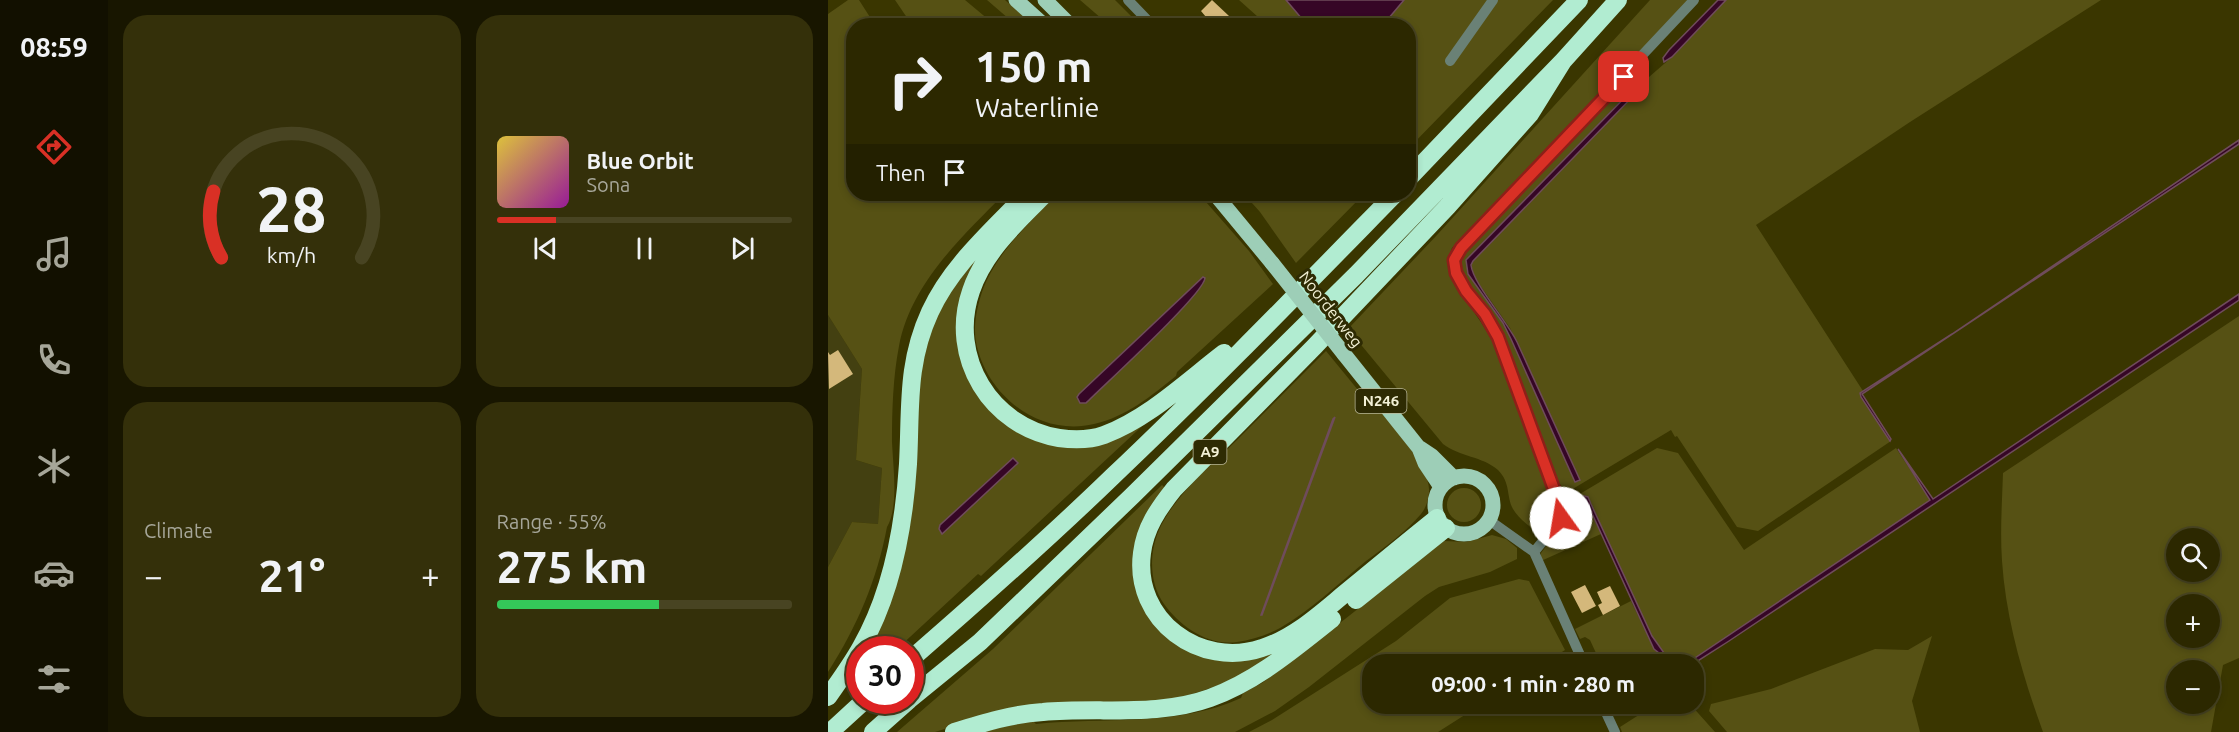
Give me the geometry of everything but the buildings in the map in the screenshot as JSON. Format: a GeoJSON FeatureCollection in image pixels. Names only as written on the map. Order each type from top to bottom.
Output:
{"type":"FeatureCollection","features":[{"type":"Feature","properties":{"kind":"highway"},"geometry":{"type":"LineString","coordinates":[[1416,171],[1579,0]]}},
{"type":"Feature","properties":{"kind":"highway","name":"A9"},"geometry":{"type":"LineString","coordinates":[[924,688],[980,642],[1356,275],[1563,61],[1618,0]]}},
{"type":"Feature","properties":{"kind":"highway","name":"A9"},"geometry":{"type":"LineString","coordinates":[[1441,523],[1282,641],[1239,654],[1210,652],[1174,633],[1150,603],[1142,578],[1142,553],[1149,525],[1174,489],[1314,347],[1448,206],[1530,114],[1563,61]]}},
{"type":"Feature","properties":{"kind":"highway"},"geometry":{"type":"LineString","coordinates":[[828,697],[861,646],[886,587],[895,555],[904,505],[908,462],[912,371],[918,344],[930,312],[945,285],[971,252],[1021,201]]}},
{"type":"Feature","properties":{"kind":"highway"},"geometry":{"type":"LineString","coordinates":[[1038,201],[987,260],[971,291],[964,330],[967,353],[976,378],[998,409],[1024,427],[1048,436],[1064,438],[1080,439],[1103,436],[1157,406],[1283,309]]}},
{"type":"Feature","properties":{"kind":"highway"},"geometry":{"type":"LineString","coordinates":[[924,648],[1018,565],[1112,477],[1283,309],[1388,201]]}},
{"type":"Feature","properties":{"kind":"highway"},"geometry":{"type":"LineString","coordinates":[[954,732],[993,720],[1041,712],[1163,707],[1209,698],[1245,682],[1288,654],[1441,523]]}},
{"type":"Feature","properties":{"kind":"highway"},"geometry":{"type":"LineString","coordinates":[[830,732],[850,714]]}},
{"type":"Feature","properties":{"kind":"highway","name":"A9"},"geometry":{"type":"LineString","coordinates":[[873,732],[894,714]]}},
{"type":"Feature","properties":{"kind":"main road"},"geometry":{"type":"LineString","coordinates":[[1016,0],[1036,18]]}},
{"type":"Feature","properties":{"kind":"main road"},"geometry":{"type":"LineString","coordinates":[[1049,4],[1063,18]]}},
{"type":"Feature","properties":{"kind":"main road"},"geometry":{"type":"LineString","coordinates":[[1049,4],[1067,18]]}},
{"type":"Feature","properties":{"kind":"main road","name":"Noorderweg"},"geometry":{"type":"LineString","coordinates":[[1221,201],[1419,448],[1432,456],[1447,482]]}},
{"type":"Feature","properties":{"kind":"main road"},"geometry":{"type":"LineString","coordinates":[[1464,476],[1474,478],[1489,490],[1492,510],[1489,520],[1474,533],[1464,535],[1441,523],[1434,507],[1436,496],[1447,482],[1464,476]]}},
{"type":"Feature","properties":{"kind":"street"},"geometry":{"type":"LineString","coordinates":[[1128,0],[1146,18]]}},
{"type":"Feature","properties":{"kind":"street"},"geometry":{"type":"LineString","coordinates":[[1450,61],[1493,0]]}},
{"type":"Feature","properties":{"kind":"street"},"geometry":{"type":"LineString","coordinates":[[1534,552],[1557,524],[1562,511],[1498,337],[1485,314],[1466,291],[1456,273],[1454,260],[1461,248],[1694,0]]}},
{"type":"Feature","properties":{"kind":"street"},"geometry":{"type":"LineString","coordinates":[[1489,520],[1534,552],[1580,654]]}},
{"type":"Feature","properties":{"kind":"street"},"geometry":{"type":"LineString","coordinates":[[1607,714],[1615,732]]}},
{"type":"Feature","properties":{"kind":"shaded area"},"geometry":{"type":"Polygon","coordinates":[[[848,0],[859,0],[871,18],[846,18],[846,201],[997,201],[955,244],[940,263],[926,282],[905,323],[899,346],[893,394],[894,498],[891,519],[865,602],[828,672],[828,567],[852,522],[878,524],[882,468],[856,460],[862,369],[828,315],[828,14],[848,0]]]}},
{"type":"Feature","properties":{"kind":"shaded area"},"geometry":{"type":"Polygon","coordinates":[[[895,0],[965,0],[987,18],[907,18],[895,0]]]}},
{"type":"Feature","properties":{"kind":"shaded area"},"geometry":{"type":"Polygon","coordinates":[[[987,0],[1005,0],[1026,18],[1008,18],[987,0]]]}},
{"type":"Feature","properties":{"kind":"shaded area"},"geometry":{"type":"Polygon","coordinates":[[[1080,0],[1115,0],[1133,18],[1101,18],[1080,0]]]}},
{"type":"Feature","properties":{"kind":"shaded area"},"geometry":{"type":"Polygon","coordinates":[[[1239,0],[1553,0],[1416,141],[1416,18],[1259,18],[1239,0]]]}},
{"type":"Feature","properties":{"kind":"shaded area"},"geometry":{"type":"Polygon","coordinates":[[[1286,0],[1404,0],[1389,18],[1301,18],[1286,0]]]}},
{"type":"Feature","properties":{"kind":"shaded area"},"geometry":{"type":"Polygon","coordinates":[[[1650,0],[1691,0],[1452,248],[1447,262],[1452,275],[1502,359],[1551,495],[1553,506],[1551,519],[1544,533],[1541,534],[1515,512],[1505,480],[1498,470],[1492,465],[1457,452],[1443,444],[1348,329],[1437,235],[1650,0]]]}},
{"type":"Feature","properties":{"kind":"shaded area"},"geometry":{"type":"Polygon","coordinates":[[[1718,0],[1726,0],[1672,57],[1664,62],[1663,58],[1669,50],[1718,0]]]}},
{"type":"Feature","properties":{"kind":"shaded area"},"geometry":{"type":"Polygon","coordinates":[[[1726,0],[2101,0],[1910,122],[1756,225],[1863,391],[1860,395],[1891,441],[1758,531],[1737,527],[1671,430],[1571,490],[1560,484],[1556,485],[1502,336],[1494,319],[1460,273],[1462,250],[1635,72],[1640,70],[1649,77],[1672,57],[1726,0]],[[1639,82],[1466,260],[1475,284],[1503,323],[1511,339],[1575,482],[1580,480],[1510,328],[1475,278],[1471,265],[1643,86],[1639,82]]]}},
{"type":"Feature","properties":{"kind":"shaded area"},"geometry":{"type":"Polygon","coordinates":[[[1640,82],[1643,86],[1471,265],[1478,282],[1517,342],[1580,480],[1575,482],[1511,339],[1503,323],[1468,274],[1466,260],[1640,82]]]}},
{"type":"Feature","properties":{"kind":"shaded area"},"geometry":{"type":"Polygon","coordinates":[[[2239,140],[2239,144],[1862,394],[1891,439],[1890,441],[1860,393],[1952,334],[2239,140]]]}},
{"type":"Feature","properties":{"kind":"shaded area"},"geometry":{"type":"Polygon","coordinates":[[[1050,201],[1205,201],[1249,251],[1273,284],[1177,372],[1176,376],[1148,398],[1106,421],[1074,426],[1054,424],[1035,418],[1018,408],[1003,395],[991,379],[976,342],[975,323],[982,292],[995,265],[1050,201]]]}},
{"type":"Feature","properties":{"kind":"shaded area"},"geometry":{"type":"Polygon","coordinates":[[[1250,201],[1357,201],[1296,263],[1250,201]]]}},
{"type":"Feature","properties":{"kind":"shaded area"},"geometry":{"type":"Polygon","coordinates":[[[987,247],[965,366],[1051,441],[1153,416],[981,576],[978,574],[911,636],[872,636],[898,576],[910,526],[923,345],[948,289],[987,247]]]}},
{"type":"Feature","properties":{"kind":"shaded area"},"geometry":{"type":"Polygon","coordinates":[[[1203,277],[1205,278],[1200,287],[1172,320],[1086,403],[1080,403],[1077,397],[1079,394],[1203,277]]]}},
{"type":"Feature","properties":{"kind":"shaded area"},"geometry":{"type":"Polygon","coordinates":[[[2239,294],[2239,300],[1729,641],[1704,657],[1704,654],[1701,654],[1930,500],[1898,449],[1933,499],[2239,294]]]}},
{"type":"Feature","properties":{"kind":"shaded area"},"geometry":{"type":"Polygon","coordinates":[[[828,315],[862,369],[856,460],[882,468],[878,524],[852,522],[828,567],[828,315]]]}},
{"type":"Feature","properties":{"kind":"shaded area"},"geometry":{"type":"Polygon","coordinates":[[[2239,316],[2239,658],[2223,665],[2220,682],[2220,660],[2166,660],[2166,714],[2214,714],[2211,732],[2043,732],[2011,627],[2001,550],[2003,473],[2239,316]]]}},
{"type":"Feature","properties":{"kind":"shaded area"},"geometry":{"type":"Polygon","coordinates":[[[1326,351],[1367,401],[1372,402],[1417,458],[1428,482],[1429,493],[1423,512],[1395,539],[1313,605],[1280,628],[1259,637],[1237,642],[1205,638],[1186,627],[1170,612],[1155,587],[1152,558],[1159,530],[1174,505],[1193,482],[1326,351]]]}},
{"type":"Feature","properties":{"kind":"shaded area"},"geometry":{"type":"Polygon","coordinates":[[[1335,417],[1262,615],[1261,615],[1333,419],[1335,417]]]}},
{"type":"Feature","properties":{"kind":"shaded area"},"geometry":{"type":"Polygon","coordinates":[[[1657,448],[1678,453],[1744,550],[1896,448],[1930,500],[1702,654],[1666,654],[1652,636],[1588,497],[1584,498],[1601,534],[1541,561],[1541,553],[1571,513],[1570,510],[1573,507],[1571,503],[1575,501],[1573,498],[1657,448]]]}},
{"type":"Feature","properties":{"kind":"shaded area"},"geometry":{"type":"Polygon","coordinates":[[[1013,458],[1018,463],[942,534],[939,529],[940,525],[1013,458]]]}},
{"type":"Feature","properties":{"kind":"shaded area"},"geometry":{"type":"Polygon","coordinates":[[[1162,485],[1167,490],[1136,557],[1179,641],[1273,648],[1274,657],[1225,682],[1172,699],[995,713],[935,732],[897,732],[918,714],[924,714],[924,709],[993,649],[1162,485]]]}},
{"type":"Feature","properties":{"kind":"shaded area"},"geometry":{"type":"Polygon","coordinates":[[[1464,488],[1476,493],[1481,505],[1476,517],[1464,522],[1452,517],[1447,505],[1452,493],[1464,488]]]}},
{"type":"Feature","properties":{"kind":"shaded area"},"geometry":{"type":"Polygon","coordinates":[[[1584,496],[1588,497],[1652,636],[1666,654],[1660,654],[1654,649],[1584,496]]]}},
{"type":"Feature","properties":{"kind":"shaded area"},"geometry":{"type":"Polygon","coordinates":[[[1492,535],[1506,539],[1517,548],[1517,559],[1490,572],[1439,587],[1309,687],[1275,711],[1235,732],[980,732],[1033,721],[1036,724],[1166,717],[1217,707],[1241,698],[1243,693],[1262,683],[1293,660],[1444,541],[1467,542],[1492,535]]]}},
{"type":"Feature","properties":{"kind":"shaded area"},"geometry":{"type":"Polygon","coordinates":[[[1519,579],[1529,581],[1565,650],[1559,654],[1376,654],[1396,641],[1450,598],[1519,579]]]}},
{"type":"Feature","properties":{"kind":"shaded area"},"geometry":{"type":"Polygon","coordinates":[[[1631,601],[1654,649],[1660,654],[1596,654],[1590,640],[1585,637],[1580,639],[1575,629],[1631,601]]]}},
{"type":"Feature","properties":{"kind":"shaded area"},"geometry":{"type":"Polygon","coordinates":[[[1932,636],[1912,701],[1920,732],[1727,732],[1709,711],[1711,704],[1771,689],[1875,649],[1908,650],[1932,636]]]}},
{"type":"Feature","properties":{"kind":"shaded area"},"geometry":{"type":"Polygon","coordinates":[[[1362,663],[1362,714],[1466,714],[1438,732],[1249,732],[1272,720],[1362,663]]]}},
{"type":"Feature","properties":{"kind":"shaded area"},"geometry":{"type":"Polygon","coordinates":[[[1640,714],[1699,714],[1715,732],[1622,732],[1620,727],[1640,714]]]}},
{"type":"Feature","properties":{"kind":"route"},"geometry":{"type":"LineString","coordinates":[[1561,518],[1562,511],[1508,360],[1485,314],[1466,291],[1456,273],[1454,260],[1461,248],[1624,77]]}}]}
